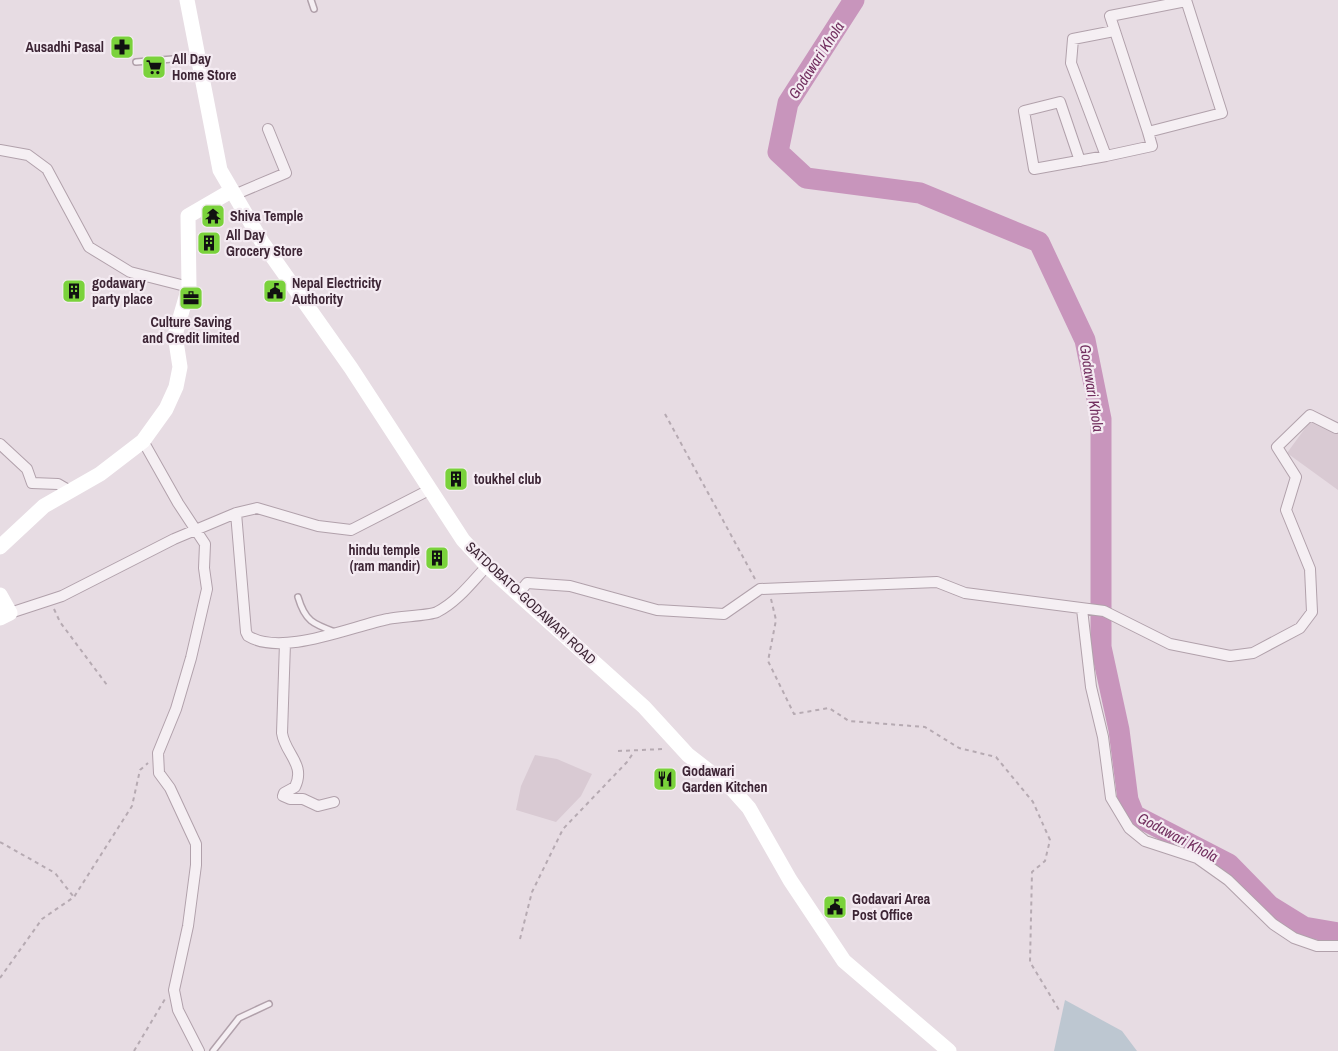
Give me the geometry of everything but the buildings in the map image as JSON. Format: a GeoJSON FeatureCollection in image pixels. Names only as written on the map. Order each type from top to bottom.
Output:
{"type":"FeatureCollection","features":[{"type":"Feature","properties":{"kind":"street","name":"SATDOBATO-GODAWARI ROAD"},"geometry":{"type":"LineString","coordinates":[[187,0],[214,148],[220,170],[262,242],[351,368],[463,540],[487,566],[644,707],[688,755],[732,789],[749,808],[790,880],[844,961],[949,1051]]}},
{"type":"Feature","properties":{"kind":"street"},"geometry":{"type":"LineString","coordinates":[[1080,161],[1060,102],[1024,111],[1034,169],[1080,161],[1106,156],[1152,146],[1110,16],[1186,1],[1222,113],[1148,132]]}},
{"type":"Feature","properties":{"kind":"street"},"geometry":{"type":"LineString","coordinates":[[1106,156],[1071,63],[1073,38],[1114,31]]}},
{"type":"Feature","properties":{"kind":"street"},"geometry":{"type":"LineString","coordinates":[[0,547],[44,506],[100,474],[143,441],[166,409],[176,387],[180,367],[175,335],[189,287],[188,216],[233,193],[286,174],[268,129]]}},
{"type":"Feature","properties":{"kind":"street"},"geometry":{"type":"LineString","coordinates":[[0,150],[28,155],[47,169],[89,247],[130,272],[189,287]]}},
{"type":"Feature","properties":{"kind":"street"},"geometry":{"type":"LineString","coordinates":[[518,594],[527,583],[570,586],[657,610],[724,614],[760,589],[937,582],[965,593],[1104,611],[1170,644],[1230,656],[1253,653],[1300,628],[1312,612],[1310,569],[1286,510],[1296,477],[1277,447],[1310,415],[1336,428]]}},
{"type":"Feature","properties":{"kind":"street"},"geometry":{"type":"LineString","coordinates":[[143,441],[205,544],[204,568],[207,589],[191,658],[176,709],[158,753],[159,773],[170,788],[196,844],[196,865],[188,926],[174,990],[178,1010],[199,1051]]}},
{"type":"Feature","properties":{"kind":"street"},"geometry":{"type":"LineString","coordinates":[[0,444],[27,469],[32,484],[58,484],[70,491]]}},
{"type":"Feature","properties":{"kind":"street"},"geometry":{"type":"LineString","coordinates":[[0,595],[5,615],[49,600],[174,539],[236,513],[257,508],[318,526],[351,530],[431,489]]}},
{"type":"Feature","properties":{"kind":"street"},"geometry":{"type":"LineString","coordinates":[[236,513],[248,636],[254,640],[285,643],[341,634],[387,619],[435,613],[452,602],[487,566]]}},
{"type":"Feature","properties":{"kind":"street"},"geometry":{"type":"LineString","coordinates":[[1082,609],[1091,687],[1103,737],[1112,798],[1129,828],[1145,841],[1198,858],[1228,880],[1272,924],[1294,938],[1317,946],[1338,946]]}},
{"type":"Feature","properties":{"kind":"street"},"geometry":{"type":"LineString","coordinates":[[285,643],[282,733],[283,742],[298,765],[299,772],[295,787],[284,793],[284,796],[290,799],[303,799],[318,806],[334,802]]}},
{"type":"Feature","properties":{"kind":"lane"},"geometry":{"type":"LineString","coordinates":[[311,0],[314,9]]}},
{"type":"Feature","properties":{"kind":"lane"},"geometry":{"type":"LineString","coordinates":[[136,62],[197,56]]}},
{"type":"Feature","properties":{"kind":"lane"},"geometry":{"type":"LineString","coordinates":[[298,597],[302,610],[309,620],[341,634]]}},
{"type":"Feature","properties":{"kind":"lane"},"geometry":{"type":"LineString","coordinates":[[213,1051],[239,1018],[269,1004]]}},
{"type":"Feature","properties":{"kind":"path"},"geometry":{"type":"LineString","coordinates":[[665,414],[760,589],[769,594],[776,620],[768,660],[794,714],[829,708],[849,721],[925,727],[959,748],[996,757],[1033,802],[1050,840],[1045,861],[1032,872],[1030,962],[1059,1010]]}},
{"type":"Feature","properties":{"kind":"path"},"geometry":{"type":"LineString","coordinates":[[49,600],[60,622],[107,686]]}},
{"type":"Feature","properties":{"kind":"path"},"geometry":{"type":"LineString","coordinates":[[618,751],[634,752],[665,749],[674,738]]}},
{"type":"Feature","properties":{"kind":"path"},"geometry":{"type":"LineString","coordinates":[[520,939],[532,892],[563,829],[627,762],[634,752]]}},
{"type":"Feature","properties":{"kind":"path"},"geometry":{"type":"LineString","coordinates":[[0,977],[42,920],[74,897],[132,806],[140,770],[158,753]]}},
{"type":"Feature","properties":{"kind":"path"},"geometry":{"type":"LineString","coordinates":[[0,842],[54,873],[74,897]]}},
{"type":"Feature","properties":{"kind":"path"},"geometry":{"type":"LineString","coordinates":[[134,1051],[161,1004],[174,990]]}},
{"type":"Feature","properties":{"kind":"shaded area"},"geometry":{"type":"Polygon","coordinates":[[[1314,416],[1338,434],[1338,490],[1287,453],[1314,416]]]}},
{"type":"Feature","properties":{"kind":"shaded area"},"geometry":{"type":"Polygon","coordinates":[[[535,755],[557,759],[592,774],[581,796],[556,822],[516,810],[521,786],[535,755]]]}},
{"type":"Feature","properties":{"kind":"shaded area"},"geometry":{"type":"Polygon","coordinates":[[[1065,1000],[1122,1031],[1137,1051],[1054,1051],[1065,1000]]]}},
{"type":"Feature","properties":{"kind":"waterway","name":"Godawari Khola"},"geometry":{"type":"LineString","coordinates":[[854,0],[788,103],[778,152],[806,178],[920,193],[1039,242],[1085,340],[1101,419],[1101,647],[1119,730],[1128,800],[1134,815],[1229,864],[1270,906],[1304,927],[1338,933]]}},
{"type":"Feature","properties":{"kind":"place","name":"Ausadhi Pasal"},"geometry":{"type":"Point","coordinates":[122,47]}},
{"type":"Feature","properties":{"kind":"place","name":"All Day Home Store"},"geometry":{"type":"Point","coordinates":[154,67]}},
{"type":"Feature","properties":{"kind":"place","name":"Shiva Temple"},"geometry":{"type":"Point","coordinates":[213,216]}},
{"type":"Feature","properties":{"kind":"place","name":"All Day Grocery Store"},"geometry":{"type":"Point","coordinates":[209,243]}},
{"type":"Feature","properties":{"kind":"place","name":"godawary party place"},"geometry":{"type":"Point","coordinates":[74,291]}},
{"type":"Feature","properties":{"kind":"place","name":"Nepal Electricity Authority"},"geometry":{"type":"Point","coordinates":[275,291]}},
{"type":"Feature","properties":{"kind":"place","name":"Culture Saving and Credit limited"},"geometry":{"type":"Point","coordinates":[191,298]}},
{"type":"Feature","properties":{"kind":"place","name":"toukhel club"},"geometry":{"type":"Point","coordinates":[456,479]}},
{"type":"Feature","properties":{"kind":"place","name":"hindu temple (ram mandir)"},"geometry":{"type":"Point","coordinates":[437,558]}},
{"type":"Feature","properties":{"kind":"place","name":"Godawari Garden Kitchen"},"geometry":{"type":"Point","coordinates":[665,779]}},
{"type":"Feature","properties":{"kind":"place","name":"Godavari Area Post Office"},"geometry":{"type":"Point","coordinates":[835,907]}}]}
